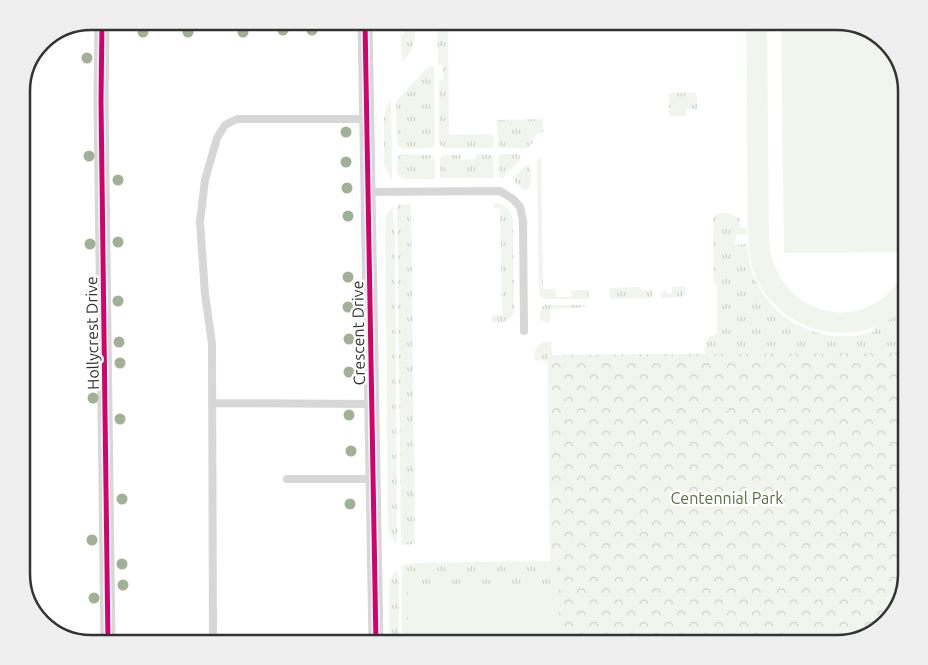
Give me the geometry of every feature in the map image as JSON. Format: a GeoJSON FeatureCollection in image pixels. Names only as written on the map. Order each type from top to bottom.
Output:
{"type":"FeatureCollection","features":[{"type":"Feature","properties":{"kind":"street","name":"Hollycrest Drive"},"geometry":{"type":"LineString","coordinates":[[102,30],[108,635]]}},
{"type":"Feature","properties":{"kind":"street","name":"Crescent Drive"},"geometry":{"type":"LineString","coordinates":[[365,30],[376,635]]}},
{"type":"Feature","properties":{"kind":"lane"},"geometry":{"type":"LineString","coordinates":[[213,635],[212,344],[205,294],[200,222],[205,180],[217,138],[225,125],[237,119],[367,119]]}},
{"type":"Feature","properties":{"kind":"lane"},"geometry":{"type":"LineString","coordinates":[[368,192],[500,191],[513,199],[520,207],[523,221],[524,331]]}},
{"type":"Feature","properties":{"kind":"lane"},"geometry":{"type":"LineString","coordinates":[[212,403],[372,404]]}},
{"type":"Feature","properties":{"kind":"lane"},"geometry":{"type":"LineString","coordinates":[[287,479],[373,479]]}},
{"type":"Feature","properties":{"kind":"green space"},"geometry":{"type":"Polygon","coordinates":[[[403,30],[415,30],[412,48],[402,62],[401,34],[404,34],[403,30]]]}},
{"type":"Feature","properties":{"kind":"green space"},"geometry":{"type":"Polygon","coordinates":[[[437,30],[448,30],[449,135],[490,134],[494,138],[493,148],[444,148],[439,143],[439,79],[443,79],[443,65],[438,65],[437,30]]]}},
{"type":"Feature","properties":{"kind":"green space"},"geometry":{"type":"Polygon","coordinates":[[[746,30],[767,30],[769,241],[776,268],[789,289],[807,304],[829,311],[851,312],[873,305],[892,289],[898,280],[898,312],[890,319],[871,328],[851,332],[831,332],[811,328],[793,319],[776,306],[762,289],[754,272],[748,242],[746,30]]]}},
{"type":"Feature","properties":{"kind":"green space"},"geometry":{"type":"Polygon","coordinates":[[[781,30],[838,30],[857,33],[868,38],[883,51],[892,64],[896,75],[898,252],[784,253],[781,30]]]}},
{"type":"Feature","properties":{"kind":"green space"},"geometry":{"type":"Polygon","coordinates":[[[430,65],[434,69],[435,143],[433,147],[429,148],[403,149],[397,145],[396,101],[430,65]]]}},
{"type":"Feature","properties":{"kind":"green space"},"geometry":{"type":"Polygon","coordinates":[[[669,93],[695,93],[697,96],[697,109],[686,109],[686,116],[669,116],[669,93]]]}},
{"type":"Feature","properties":{"kind":"green space"},"geometry":{"type":"Polygon","coordinates":[[[391,98],[392,179],[384,164],[384,117],[391,98]]]}},
{"type":"Feature","properties":{"kind":"green space"},"geometry":{"type":"Polygon","coordinates":[[[543,119],[543,132],[537,134],[526,148],[499,148],[497,120],[543,119]]]}},
{"type":"Feature","properties":{"kind":"green space"},"geometry":{"type":"Polygon","coordinates":[[[401,154],[431,155],[435,163],[435,179],[402,179],[397,173],[397,159],[401,154]]]}},
{"type":"Feature","properties":{"kind":"green space"},"geometry":{"type":"Polygon","coordinates":[[[476,154],[493,155],[494,178],[440,178],[441,157],[445,155],[461,155],[461,160],[476,159],[476,154]]]}},
{"type":"Feature","properties":{"kind":"green space"},"geometry":{"type":"Polygon","coordinates":[[[501,154],[518,154],[520,156],[519,161],[504,177],[499,178],[498,157],[501,154]]]}},
{"type":"Feature","properties":{"kind":"green space"},"geometry":{"type":"Polygon","coordinates":[[[541,158],[543,289],[555,289],[556,297],[571,297],[571,290],[588,290],[589,299],[545,299],[540,296],[537,162],[541,158]]]}},
{"type":"Feature","properties":{"kind":"green space"},"geometry":{"type":"Polygon","coordinates":[[[528,165],[532,178],[526,191],[513,178],[528,165]]]}},
{"type":"Feature","properties":{"kind":"green space"},"geometry":{"type":"Polygon","coordinates":[[[495,203],[507,208],[513,220],[514,312],[507,320],[501,323],[491,321],[492,315],[502,315],[500,208],[494,208],[493,204],[495,203]]]}},
{"type":"Feature","properties":{"kind":"green space"},"geometry":{"type":"Polygon","coordinates":[[[411,204],[415,543],[406,545],[401,544],[397,205],[411,204]]]}},
{"type":"Feature","properties":{"kind":"green space"},"geometry":{"type":"Polygon","coordinates":[[[393,207],[393,221],[395,225],[397,543],[391,537],[388,528],[385,220],[393,207]]]}},
{"type":"Feature","properties":{"kind":"green space","name":"Centennial Park"},"geometry":{"type":"Polygon","coordinates":[[[729,213],[740,219],[740,228],[746,228],[747,234],[736,235],[735,245],[747,244],[752,272],[765,297],[791,321],[806,329],[823,334],[840,336],[858,335],[875,331],[874,327],[898,313],[898,412],[633,635],[402,635],[402,566],[406,564],[550,561],[548,361],[535,360],[535,352],[540,344],[551,342],[552,355],[705,354],[705,342],[709,337],[717,334],[717,285],[714,285],[713,219],[715,215],[729,213]]]}},
{"type":"Feature","properties":{"kind":"green space"},"geometry":{"type":"Polygon","coordinates":[[[685,286],[685,293],[682,297],[661,298],[661,291],[667,291],[667,294],[672,294],[672,287],[685,286]]]}},
{"type":"Feature","properties":{"kind":"green space"},"geometry":{"type":"Polygon","coordinates":[[[640,287],[641,290],[652,290],[652,298],[610,299],[610,288],[640,287]]]}},
{"type":"Feature","properties":{"kind":"green space"},"geometry":{"type":"Polygon","coordinates":[[[545,305],[586,305],[588,307],[551,309],[551,319],[548,323],[540,320],[540,310],[545,305]]]}},
{"type":"Feature","properties":{"kind":"green space","name":"Centennial Park"},"geometry":{"type":"Polygon","coordinates":[[[898,353],[898,574],[895,594],[885,611],[864,629],[838,635],[559,635],[559,562],[550,562],[548,355],[898,353]]]}},
{"type":"Feature","properties":{"kind":"green space"},"geometry":{"type":"Polygon","coordinates":[[[397,569],[399,579],[399,635],[389,635],[390,579],[397,569]]]}},
{"type":"Feature","properties":{"kind":"green space"},"geometry":{"type":"Polygon","coordinates":[[[408,585],[559,585],[559,635],[408,635],[408,585]]]}},
{"type":"Feature","properties":{"kind":"green space"},"geometry":{"type":"Polygon","coordinates":[[[798,632],[856,632],[838,635],[798,635],[798,632]]]}},
{"type":"Feature","properties":{"kind":"cycle path"},"geometry":{"type":"LineString","coordinates":[[102,30],[101,101],[108,635]]}},
{"type":"Feature","properties":{"kind":"cycle path"},"geometry":{"type":"LineString","coordinates":[[365,30],[376,635]]}}]}
